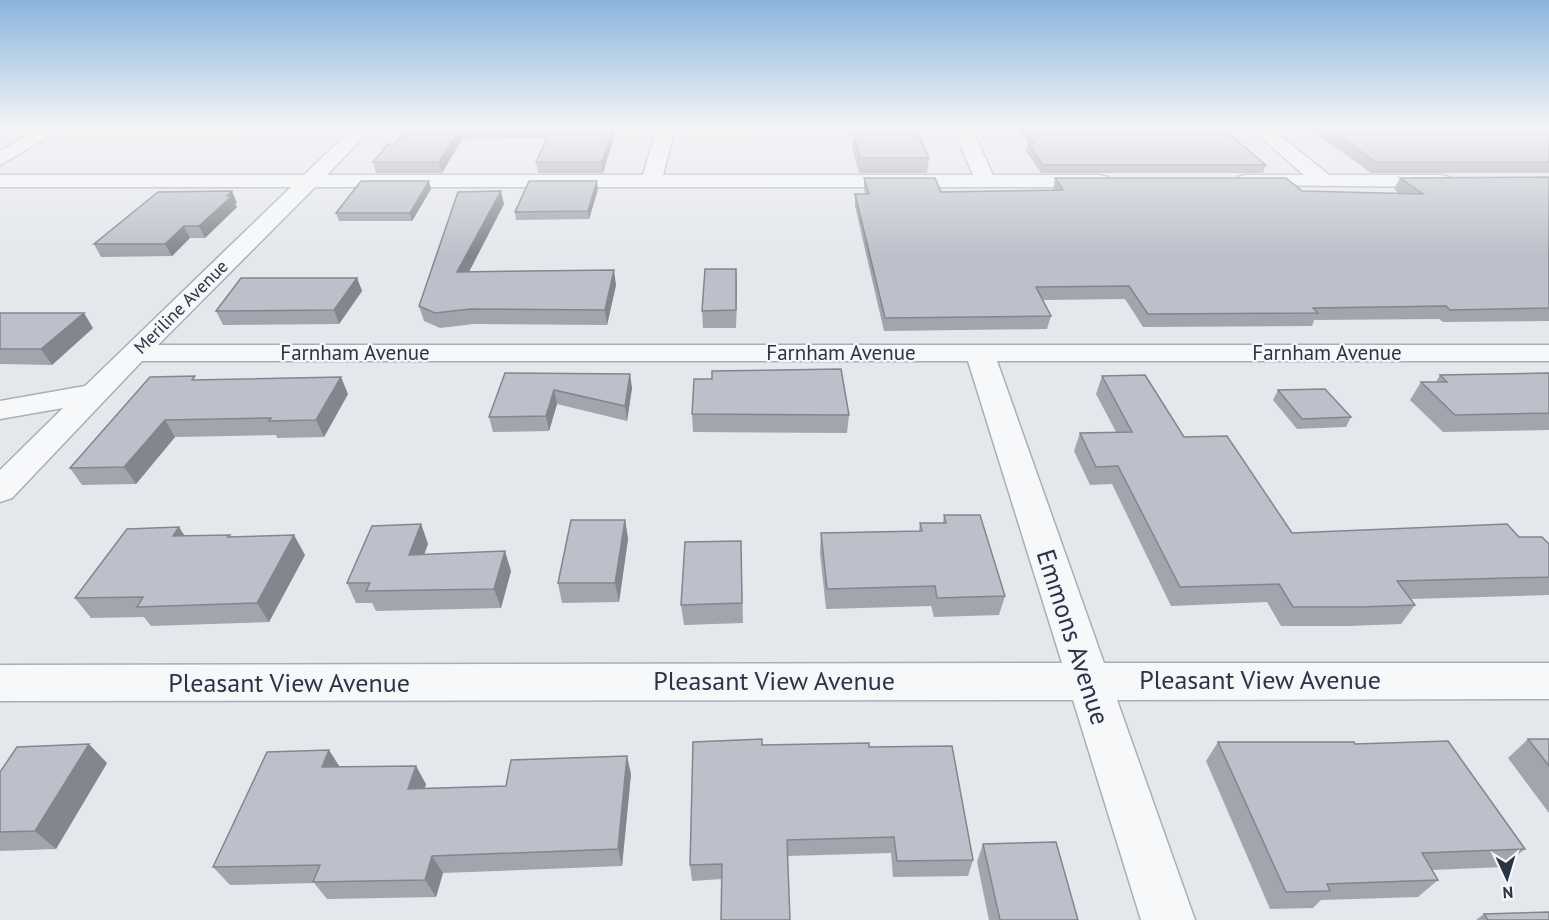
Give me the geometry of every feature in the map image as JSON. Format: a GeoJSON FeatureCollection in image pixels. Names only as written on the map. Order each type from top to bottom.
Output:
{"type":"FeatureCollection","features":[{"type":"Feature","properties":{"kind":"street","name":"Meriline Avenue"},"geometry":{"type":"LineString","coordinates":[[0,490],[134,353],[320,170]]}},
{"type":"Feature","properties":{"kind":"street"},"geometry":{"type":"LineString","coordinates":[[651,181],[654,170]]}},
{"type":"Feature","properties":{"kind":"street"},"geometry":{"type":"LineString","coordinates":[[981,170],[986,181]]}},
{"type":"Feature","properties":{"kind":"street"},"geometry":{"type":"LineString","coordinates":[[1310,170],[1324,181]]}},
{"type":"Feature","properties":{"kind":"street"},"geometry":{"type":"LineString","coordinates":[[0,181],[1126,181]]}},
{"type":"Feature","properties":{"kind":"street"},"geometry":{"type":"LineString","coordinates":[[1231,181],[1466,181]]}},
{"type":"Feature","properties":{"kind":"street","name":"Farnham Avenue"},"geometry":{"type":"LineString","coordinates":[[134,353],[1549,353]]}},
{"type":"Feature","properties":{"kind":"street","name":"Emmons Avenue"},"geometry":{"type":"LineString","coordinates":[[980,354],[1086,680],[1168,920]]}},
{"type":"Feature","properties":{"kind":"street"},"geometry":{"type":"LineString","coordinates":[[0,410],[94,393]]}},
{"type":"Feature","properties":{"kind":"street","name":"Pleasant View Avenue"},"geometry":{"type":"LineString","coordinates":[[0,683],[1549,681]]}},
{"type":"Feature","properties":{"kind":"building"},"geometry":{"type":"Polygon","coordinates":[[[1549,177],[1549,308],[1450,310],[1446,306],[1313,308],[1318,313],[1148,314],[1129,286],[1036,287],[1051,316],[885,318],[855,194],[869,194],[864,178],[935,178],[941,192],[1063,190],[1055,178],[1286,178],[1302,191],[1423,194],[1400,178],[1549,177]]]}},
{"type":"Feature","properties":{"kind":"building"},"geometry":{"type":"Polygon","coordinates":[[[361,181],[429,181],[410,213],[336,213],[361,181]]]}},
{"type":"Feature","properties":{"kind":"building"},"geometry":{"type":"Polygon","coordinates":[[[529,181],[597,181],[588,211],[515,212],[529,181]]]}},
{"type":"Feature","properties":{"kind":"building"},"geometry":{"type":"Polygon","coordinates":[[[232,191],[227,196],[232,196],[199,226],[184,226],[165,244],[94,244],[158,192],[232,191]]]}},
{"type":"Feature","properties":{"kind":"building"},"geometry":{"type":"Polygon","coordinates":[[[501,191],[457,272],[614,270],[605,310],[470,309],[435,313],[419,306],[458,192],[501,191]]]}},
{"type":"Feature","properties":{"kind":"building"},"geometry":{"type":"Polygon","coordinates":[[[705,269],[736,269],[736,310],[702,311],[705,269]]]}},
{"type":"Feature","properties":{"kind":"building"},"geometry":{"type":"Polygon","coordinates":[[[241,278],[357,278],[334,310],[216,311],[241,278]]]}},
{"type":"Feature","properties":{"kind":"building"},"geometry":{"type":"Polygon","coordinates":[[[0,313],[84,313],[41,349],[0,349],[0,313]]]}},
{"type":"Feature","properties":{"kind":"building"},"geometry":{"type":"Polygon","coordinates":[[[841,369],[849,415],[692,414],[694,379],[712,379],[712,371],[841,369]]]}},
{"type":"Feature","properties":{"kind":"building"},"geometry":{"type":"Polygon","coordinates":[[[505,373],[630,374],[625,406],[554,390],[546,416],[489,417],[505,373]]]}},
{"type":"Feature","properties":{"kind":"building"},"geometry":{"type":"Polygon","coordinates":[[[1549,373],[1549,413],[1455,415],[1421,382],[1447,382],[1440,375],[1549,373]]]}},
{"type":"Feature","properties":{"kind":"building"},"geometry":{"type":"Polygon","coordinates":[[[1145,375],[1184,437],[1227,436],[1292,533],[1507,524],[1519,537],[1542,537],[1549,544],[1549,577],[1397,581],[1415,605],[1361,607],[1293,607],[1279,584],[1180,587],[1118,466],[1096,467],[1080,433],[1132,432],[1102,376],[1145,375]]]}},
{"type":"Feature","properties":{"kind":"building"},"geometry":{"type":"Polygon","coordinates":[[[195,376],[192,380],[341,377],[316,420],[269,421],[271,418],[165,420],[124,467],[70,468],[150,377],[195,376]]]}},
{"type":"Feature","properties":{"kind":"building"},"geometry":{"type":"Polygon","coordinates":[[[1325,389],[1351,417],[1302,419],[1278,390],[1325,389]]]}},
{"type":"Feature","properties":{"kind":"building"},"geometry":{"type":"Polygon","coordinates":[[[944,515],[980,515],[1005,596],[937,598],[935,586],[827,589],[821,533],[922,531],[920,523],[946,523],[944,515]]]}},
{"type":"Feature","properties":{"kind":"building"},"geometry":{"type":"Polygon","coordinates":[[[571,520],[625,520],[615,583],[558,583],[571,520]]]}},
{"type":"Feature","properties":{"kind":"building"},"geometry":{"type":"Polygon","coordinates":[[[421,524],[409,555],[505,551],[494,589],[366,591],[370,583],[347,583],[372,526],[421,524]]]}},
{"type":"Feature","properties":{"kind":"building"},"geometry":{"type":"Polygon","coordinates":[[[179,527],[173,536],[294,535],[257,603],[137,607],[143,597],[75,598],[127,529],[179,527]]]}},
{"type":"Feature","properties":{"kind":"building"},"geometry":{"type":"Polygon","coordinates":[[[741,541],[742,603],[681,605],[685,542],[741,541]]]}},
{"type":"Feature","properties":{"kind":"building"},"geometry":{"type":"Polygon","coordinates":[[[762,739],[762,745],[869,743],[869,747],[952,746],[973,860],[897,861],[894,837],[787,840],[790,920],[721,920],[722,864],[690,865],[693,742],[762,739]]]}},
{"type":"Feature","properties":{"kind":"building"},"geometry":{"type":"Polygon","coordinates":[[[1528,739],[1549,739],[1549,766],[1528,739]]]}},
{"type":"Feature","properties":{"kind":"building"},"geometry":{"type":"Polygon","coordinates":[[[1448,741],[1525,849],[1422,853],[1438,880],[1327,884],[1330,891],[1286,892],[1218,742],[1354,742],[1355,744],[1448,741]]]}},
{"type":"Feature","properties":{"kind":"building"},"geometry":{"type":"Polygon","coordinates":[[[89,744],[35,831],[0,832],[0,772],[17,747],[89,744]]]}},
{"type":"Feature","properties":{"kind":"building"},"geometry":{"type":"Polygon","coordinates":[[[329,750],[322,767],[416,766],[408,789],[506,786],[511,760],[627,756],[618,849],[432,856],[425,880],[313,882],[320,865],[213,867],[267,752],[329,750]]]}},
{"type":"Feature","properties":{"kind":"building"},"geometry":{"type":"Polygon","coordinates":[[[1056,842],[1078,920],[1000,920],[983,844],[1056,842]]]}},
{"type":"Feature","properties":{"kind":"building"},"geometry":{"type":"Polygon","coordinates":[[[1549,912],[1549,920],[1488,920],[1484,914],[1549,912]]]}}]}
